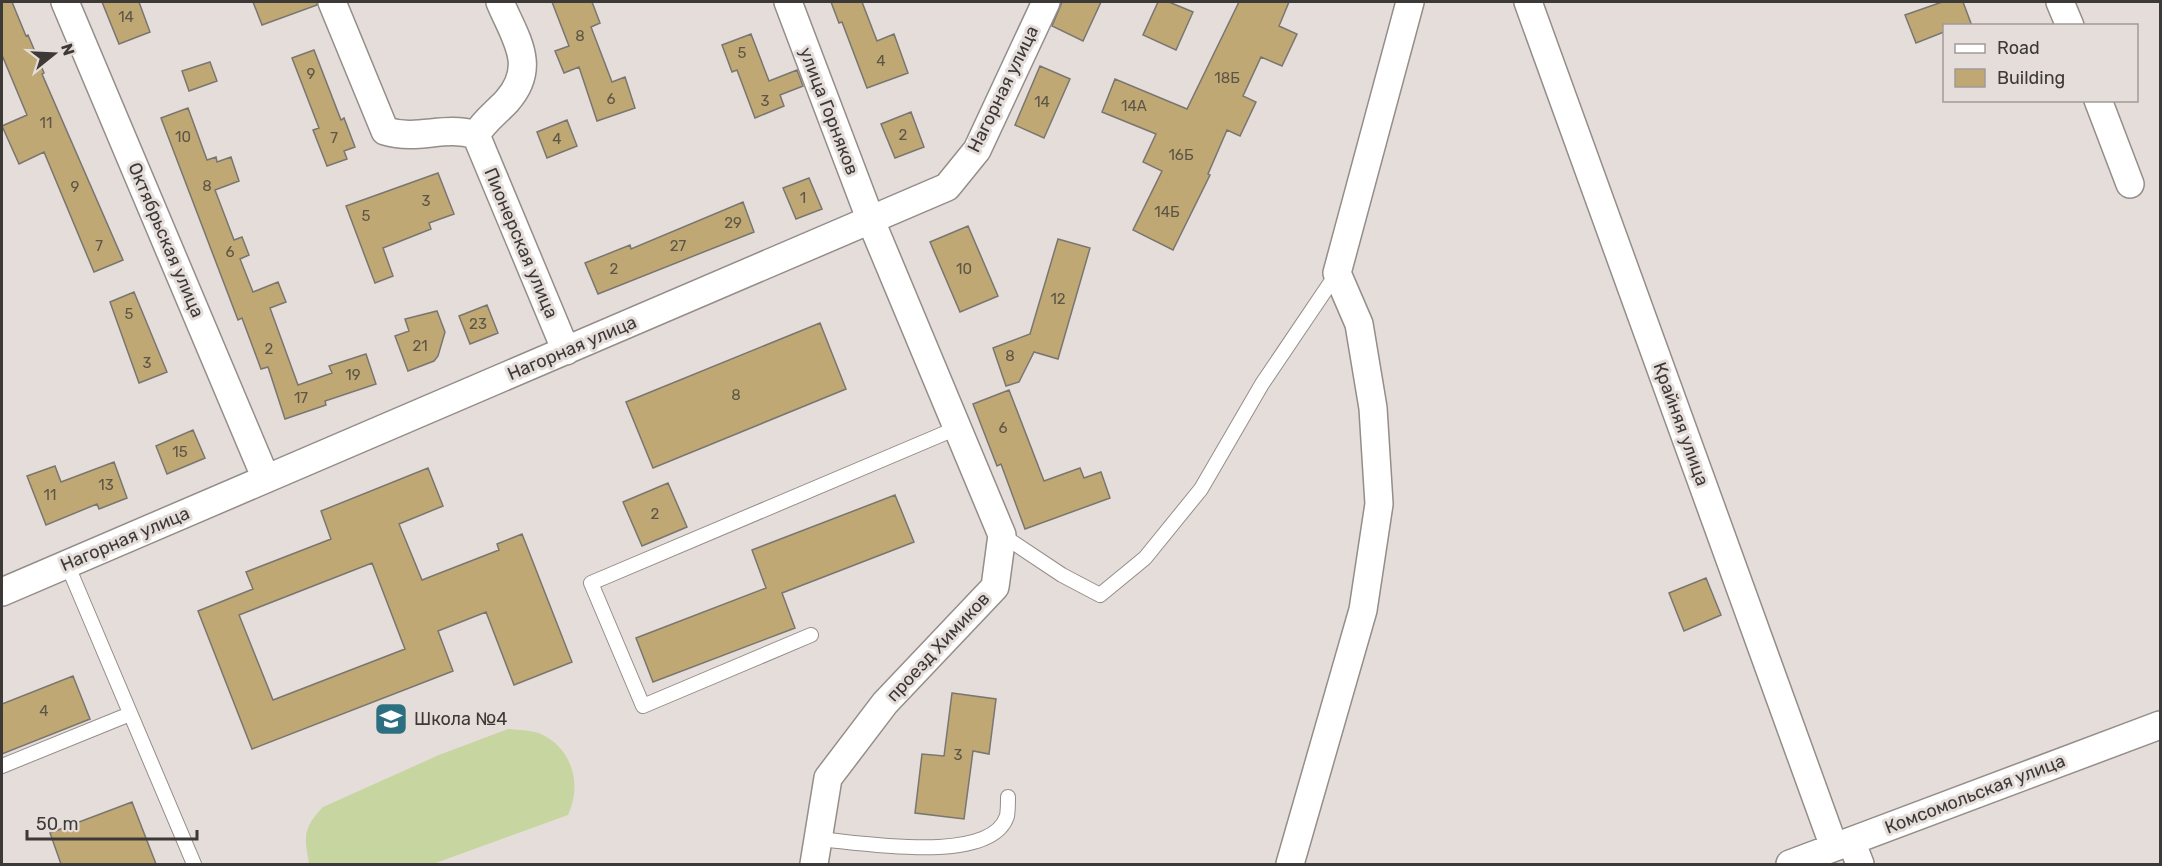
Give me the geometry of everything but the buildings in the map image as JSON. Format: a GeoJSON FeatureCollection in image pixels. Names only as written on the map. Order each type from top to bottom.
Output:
{"type":"FeatureCollection","features":[{"type":"Feature","properties":{"kind":"street","name":"Октябрьская улица"},"geometry":{"type":"LineString","coordinates":[[65,2],[266,479]]}},
{"type":"Feature","properties":{"kind":"street"},"geometry":{"type":"LineString","coordinates":[[332,2],[385,130],[413,136],[459,130],[476,135],[483,124],[522,81],[524,67],[520,50],[500,2]]}},
{"type":"Feature","properties":{"kind":"street","name":"улица Горняков"},"geometry":{"type":"LineString","coordinates":[[788,2],[871,221]]}},
{"type":"Feature","properties":{"kind":"street","name":"Нагорная улица"},"geometry":{"type":"LineString","coordinates":[[2,592],[947,187],[977,150],[1046,2]]}},
{"type":"Feature","properties":{"kind":"street"},"geometry":{"type":"LineString","coordinates":[[1290,864],[1363,610],[1379,504],[1373,408],[1359,324],[1338,273],[1410,2]]}},
{"type":"Feature","properties":{"kind":"street","name":"Крайняя улица"},"geometry":{"type":"LineString","coordinates":[[1528,2],[1848,851]]}},
{"type":"Feature","properties":{"kind":"street"},"geometry":{"type":"LineString","coordinates":[[2060,2],[2069,24]]}},
{"type":"Feature","properties":{"kind":"street"},"geometry":{"type":"LineString","coordinates":[[2099,102],[2130,184]]}},
{"type":"Feature","properties":{"kind":"street","name":"Пионерская улица"},"geometry":{"type":"LineString","coordinates":[[476,135],[566,351]]}},
{"type":"Feature","properties":{"kind":"street"},"geometry":{"type":"LineString","coordinates":[[871,221],[1002,535]]}},
{"type":"Feature","properties":{"kind":"street","name":"проезд Химиков"},"geometry":{"type":"LineString","coordinates":[[816,851],[828,778],[885,703],[995,588],[1002,535]]}},
{"type":"Feature","properties":{"kind":"street","name":"Комсомольская улица"},"geometry":{"type":"LineString","coordinates":[[1790,864],[1848,851],[2160,725]]}},
{"type":"Feature","properties":{"kind":"lane"},"geometry":{"type":"LineString","coordinates":[[1002,535],[1062,575],[1100,595],[1145,558],[1201,489],[1262,384],[1338,273]]}},
{"type":"Feature","properties":{"kind":"lane"},"geometry":{"type":"LineString","coordinates":[[811,635],[643,706],[591,583],[957,428]]}},
{"type":"Feature","properties":{"kind":"lane"},"geometry":{"type":"LineString","coordinates":[[67,564],[194,864]]}},
{"type":"Feature","properties":{"kind":"lane"},"geometry":{"type":"LineString","coordinates":[[2,766],[130,714]]}},
{"type":"Feature","properties":{"kind":"lane"},"geometry":{"type":"LineString","coordinates":[[816,851],[934,849],[969,843],[990,836],[1007,817],[1008,797]]}},
{"type":"Feature","properties":{"kind":"green space"},"geometry":{"type":"Polygon","coordinates":[[[508,729],[541,734],[561,749],[572,769],[574,780],[572,804],[568,815],[433,864],[309,863],[306,846],[308,827],[323,807],[439,755],[508,729]]]}},
{"type":"Feature","properties":{"kind":"place","name":"Школа №4"},"geometry":{"type":"Point","coordinates":[391,719]}}]}
